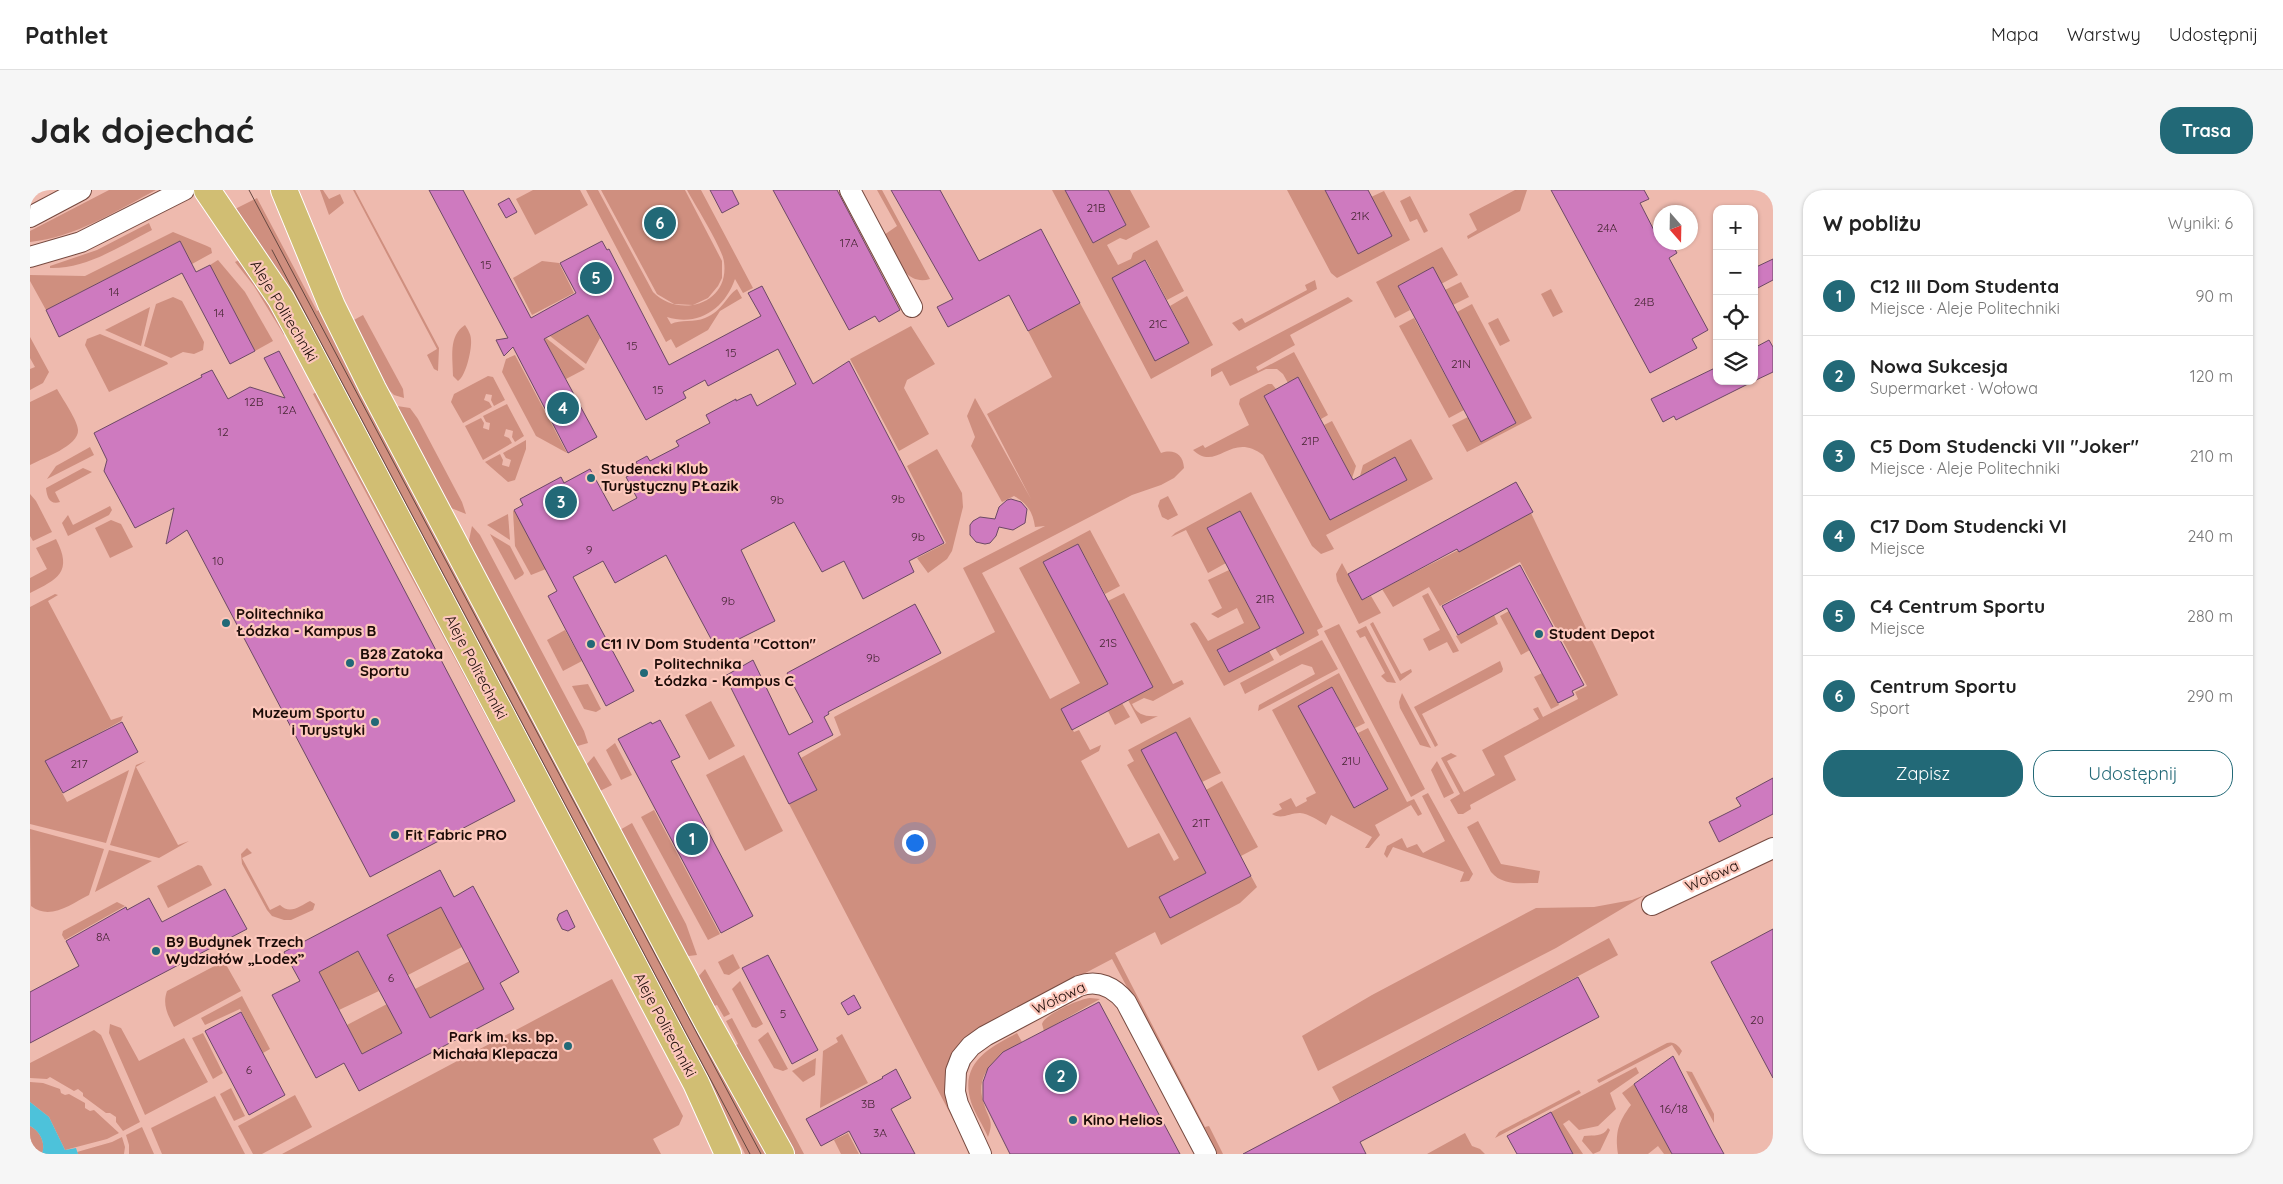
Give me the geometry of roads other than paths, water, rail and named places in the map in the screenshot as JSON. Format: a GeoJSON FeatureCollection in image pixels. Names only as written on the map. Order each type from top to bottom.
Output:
{"type":"FeatureCollection","features":[{"type":"Feature","properties":{"kind":"main road","name":"Aleje Politechniki"},"geometry":{"type":"LineString","coordinates":[[207,190],[281,299],[696,1082],[728,1154]]}},
{"type":"Feature","properties":{"kind":"main road"},"geometry":{"type":"LineString","coordinates":[[284,190],[332,306],[373,389],[713,1031],[781,1154]]}},
{"type":"Feature","properties":{"kind":"street"},"geometry":{"type":"LineString","coordinates":[[30,217],[81,190]]}},
{"type":"Feature","properties":{"kind":"street"},"geometry":{"type":"LineString","coordinates":[[30,257],[81,242],[184,190]]}},
{"type":"Feature","properties":{"kind":"street"},"geometry":{"type":"LineString","coordinates":[[850,190],[912,308]]}},
{"type":"Feature","properties":{"kind":"street","name":"Wołowa"},"geometry":{"type":"LineString","coordinates":[[1652,905],[1773,848]]}},
{"type":"Feature","properties":{"kind":"street","name":"Wołowa"},"geometry":{"type":"LineString","coordinates":[[981,1154],[958,1104],[955,1092],[956,1071],[961,1058],[971,1046],[985,1036],[1079,986],[1092,983],[1114,990],[1126,1002],[1206,1154]]}},
{"type":"Feature","properties":{"kind":"water"},"geometry":{"type":"Polygon","coordinates":[[[30,1102],[49,1117],[65,1150],[76,1148],[78,1154],[42,1154],[43,1142],[37,1131],[30,1126],[30,1102]]]}},
{"type":"Feature","properties":{"kind":"tram line"},"geometry":{"type":"LineString","coordinates":[[249,190],[761,1154]]}},
{"type":"Feature","properties":{"kind":"tram line"},"geometry":{"type":"LineString","coordinates":[[272,250],[750,1154]]}},
{"type":"Feature","properties":{"kind":"place","name":"Centrum Sportu"},"geometry":{"type":"Point","coordinates":[660,223]}},
{"type":"Feature","properties":{"kind":"place","name":"C4 Centrum Sportu"},"geometry":{"type":"Point","coordinates":[596,278]}},
{"type":"Feature","properties":{"kind":"place","name":"C17 Dom Studencki VI"},"geometry":{"type":"Point","coordinates":[563,408]}},
{"type":"Feature","properties":{"kind":"place","name":"Studencki Klub Turystyczny PŁazik"},"geometry":{"type":"Point","coordinates":[591,478]}},
{"type":"Feature","properties":{"kind":"place","name":"C5 Dom Studencki VII \"Joker\""},"geometry":{"type":"Point","coordinates":[561,502]}},
{"type":"Feature","properties":{"kind":"place","name":"Politechnika Łódzka - Kampus B"},"geometry":{"type":"Point","coordinates":[226,623]}},
{"type":"Feature","properties":{"kind":"place","name":"Student Depot"},"geometry":{"type":"Point","coordinates":[1539,634]}},
{"type":"Feature","properties":{"kind":"place","name":"C11 IV Dom Studenta \"Cotton\""},"geometry":{"type":"Point","coordinates":[591,644]}},
{"type":"Feature","properties":{"kind":"place","name":"B28 Zatoka Sportu"},"geometry":{"type":"Point","coordinates":[350,663]}},
{"type":"Feature","properties":{"kind":"place","name":"Politechnika Łódzka - Kampus C"},"geometry":{"type":"Point","coordinates":[644,673]}},
{"type":"Feature","properties":{"kind":"place","name":"Muzeum Sportu i Turystyki"},"geometry":{"type":"Point","coordinates":[375,722]}},
{"type":"Feature","properties":{"kind":"place","name":"Fit Fabric PRO"},"geometry":{"type":"Point","coordinates":[395,835]}},
{"type":"Feature","properties":{"kind":"place","name":"C12 III Dom Studenta"},"geometry":{"type":"Point","coordinates":[692,839]}},
{"type":"Feature","properties":{"kind":"place","name":"B9 Budynek Trzech Wydziałów „Lodex”"},"geometry":{"type":"Point","coordinates":[156,951]}},
{"type":"Feature","properties":{"kind":"place","name":"Park im. ks. bp. Michała Klepacza"},"geometry":{"type":"Point","coordinates":[568,1046]}},
{"type":"Feature","properties":{"kind":"place","name":"Nowa Sukcesja"},"geometry":{"type":"Point","coordinates":[1061,1076]}},
{"type":"Feature","properties":{"kind":"place","name":"Kino Helios"},"geometry":{"type":"Point","coordinates":[1073,1120]}}]}
